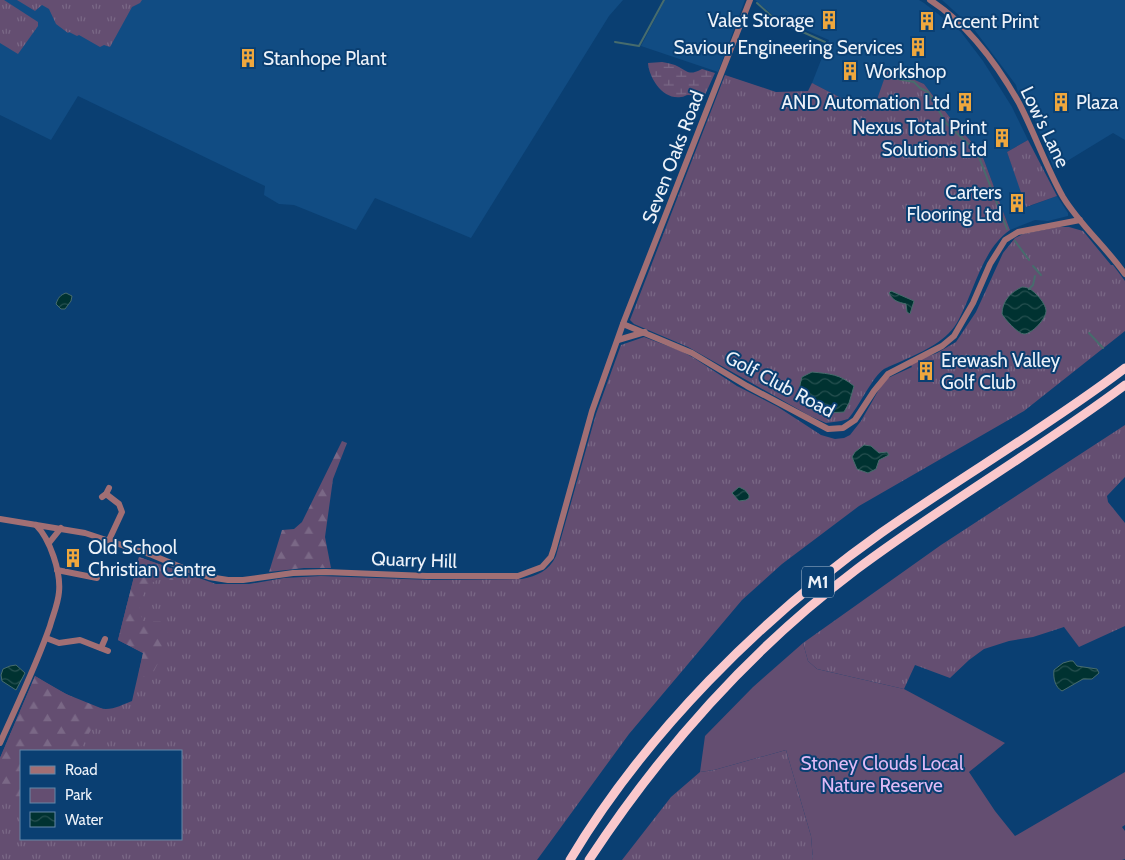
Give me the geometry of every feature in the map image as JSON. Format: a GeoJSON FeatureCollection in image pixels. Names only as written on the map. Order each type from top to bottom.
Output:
{"type":"FeatureCollection","features":[{"type":"Feature","properties":{"kind":"highway","name":"M1"},"geometry":{"type":"LineString","coordinates":[[570,860],[592,825],[649,747],[692,698],[792,604],[880,534],[1075,404],[1125,368]]}},
{"type":"Feature","properties":{"kind":"highway","name":"M1"},"geometry":{"type":"LineString","coordinates":[[590,860],[635,794],[697,717],[757,655],[811,606],[921,523],[1069,426],[1125,385]]}},
{"type":"Feature","properties":{"kind":"street","name":"Seven Oaks Road"},"geometry":{"type":"LineString","coordinates":[[623,324],[750,0]]}},
{"type":"Feature","properties":{"kind":"street","name":"Low's Lane"},"geometry":{"type":"LineString","coordinates":[[930,0],[950,14],[980,45],[1019,104],[1064,198],[1125,274]]}},
{"type":"Feature","properties":{"kind":"street","name":"Golf Club Road"},"geometry":{"type":"LineString","coordinates":[[623,324],[692,353],[747,386],[828,429],[843,428],[855,420],[877,386],[888,374],[942,346],[954,336],[973,303],[990,264],[1005,240],[1018,232],[1080,220]]}},
{"type":"Feature","properties":{"kind":"street","name":"Quarry Hill"},"geometry":{"type":"LineString","coordinates":[[0,519],[61,528],[109,540],[208,577],[228,580],[326,572],[518,576],[533,572],[547,562],[554,548],[592,411],[623,324]]}},
{"type":"Feature","properties":{"kind":"street"},"geometry":{"type":"LineString","coordinates":[[618,340],[645,332]]}},
{"type":"Feature","properties":{"kind":"street"},"geometry":{"type":"LineString","coordinates":[[106,493],[119,504],[122,512],[109,540]]}},
{"type":"Feature","properties":{"kind":"street"},"geometry":{"type":"LineString","coordinates":[[0,743],[46,638],[59,593],[57,570],[48,543],[44,532],[36,525]]}},
{"type":"Feature","properties":{"kind":"street"},"geometry":{"type":"LineString","coordinates":[[48,543],[61,528]]}},
{"type":"Feature","properties":{"kind":"street"},"geometry":{"type":"LineString","coordinates":[[57,570],[97,578]]}},
{"type":"Feature","properties":{"kind":"street"},"geometry":{"type":"LineString","coordinates":[[46,638],[59,643],[80,640],[105,649],[105,639]]}},
{"type":"Feature","properties":{"kind":"shaded area"},"geometry":{"type":"Polygon","coordinates":[[[0,0],[623,0],[609,16],[471,238],[375,198],[356,230],[294,205],[279,204],[264,195],[265,186],[78,96],[51,140],[0,115],[0,0]]]}},
{"type":"Feature","properties":{"kind":"shaded area"},"geometry":{"type":"Polygon","coordinates":[[[665,0],[745,0],[718,72],[641,46],[665,0]]]}},
{"type":"Feature","properties":{"kind":"shaded area"},"geometry":{"type":"Polygon","coordinates":[[[755,0],[919,0],[924,3],[961,32],[983,61],[1012,107],[1028,140],[1007,152],[1027,207],[1057,196],[1068,216],[1048,221],[1035,220],[1010,230],[981,152],[955,124],[924,84],[888,68],[874,111],[847,101],[812,83],[829,40],[775,17],[755,0]]]}},
{"type":"Feature","properties":{"kind":"shaded area"},"geometry":{"type":"Polygon","coordinates":[[[942,0],[1125,0],[1125,140],[1113,133],[1054,169],[1034,118],[1016,85],[973,28],[942,0]]]}},
{"type":"Feature","properties":{"kind":"green space"},"geometry":{"type":"Polygon","coordinates":[[[0,0],[4,0],[38,22],[38,26],[18,54],[0,43],[0,0]]]}},
{"type":"Feature","properties":{"kind":"green space"},"geometry":{"type":"Polygon","coordinates":[[[17,0],[142,0],[132,7],[110,47],[104,45],[100,47],[79,35],[68,33],[56,24],[49,9],[42,5],[35,11],[17,0]]]}},
{"type":"Feature","properties":{"kind":"green space"},"geometry":{"type":"Polygon","coordinates":[[[662,62],[675,65],[685,71],[695,72],[702,69],[715,73],[704,97],[688,95],[674,97],[663,92],[654,81],[648,63],[662,62]]]}},
{"type":"Feature","properties":{"kind":"green space"},"geometry":{"type":"Polygon","coordinates":[[[888,68],[924,84],[955,124],[981,152],[1010,230],[1001,238],[986,259],[959,319],[949,333],[927,349],[879,373],[848,419],[826,423],[810,416],[688,347],[634,324],[630,320],[725,75],[776,92],[808,91],[812,83],[847,101],[873,111],[888,68]]]}},
{"type":"Feature","properties":{"kind":"green space"},"geometry":{"type":"Polygon","coordinates":[[[1028,140],[1057,196],[1026,207],[1007,152],[1028,140]]]}},
{"type":"Feature","properties":{"kind":"green space"},"geometry":{"type":"Polygon","coordinates":[[[1059,227],[1069,227],[1083,231],[1125,281],[1125,331],[1024,411],[859,506],[782,564],[742,600],[629,734],[537,860],[0,860],[0,758],[35,676],[70,696],[99,708],[113,708],[132,701],[143,653],[118,640],[139,557],[216,584],[249,584],[284,578],[321,576],[431,580],[522,579],[533,576],[550,566],[556,556],[596,414],[621,345],[644,337],[681,351],[737,386],[778,407],[821,435],[835,439],[844,438],[850,435],[861,421],[881,386],[888,378],[912,367],[910,363],[937,353],[956,342],[976,312],[1003,253],[1015,238],[1023,234],[1059,227]]]}},
{"type":"Feature","properties":{"kind":"green space"},"geometry":{"type":"Polygon","coordinates":[[[1125,425],[1125,477],[1107,496],[1108,502],[1125,523],[1125,626],[1079,647],[1064,627],[1033,637],[1009,641],[984,649],[950,678],[915,665],[904,689],[817,669],[808,661],[803,643],[941,545],[1125,425]]]}},
{"type":"Feature","properties":{"kind":"green space"},"geometry":{"type":"Polygon","coordinates":[[[342,441],[347,443],[333,479],[325,537],[331,568],[304,568],[269,572],[282,530],[294,529],[302,522],[342,441]]]}},
{"type":"Feature","properties":{"kind":"green space"},"geometry":{"type":"Polygon","coordinates":[[[139,557],[178,571],[175,580],[157,580],[146,586],[139,609],[143,621],[160,621],[168,628],[163,653],[151,677],[138,677],[143,653],[118,640],[139,557]]]}},
{"type":"Feature","properties":{"kind":"green space","name":"Stoney Clouds Local Nature Reserve"},"geometry":{"type":"Polygon","coordinates":[[[803,643],[808,661],[817,669],[904,689],[1005,743],[969,772],[995,811],[1015,836],[1125,772],[1125,825],[1122,827],[1125,831],[1125,859],[813,860],[811,836],[786,750],[714,770],[700,772],[705,736],[753,687],[803,643]]]}},
{"type":"Feature","properties":{"kind":"green space"},"geometry":{"type":"Polygon","coordinates":[[[35,676],[66,694],[103,709],[80,750],[20,750],[19,799],[0,793],[0,758],[35,676]]]}},
{"type":"Feature","properties":{"kind":"green space"},"geometry":{"type":"Polygon","coordinates":[[[786,750],[811,836],[813,860],[622,860],[671,797],[700,772],[714,770],[786,750]]]}},
{"type":"Feature","properties":{"kind":"water"},"geometry":{"type":"Polygon","coordinates":[[[1022,287],[1028,288],[1034,293],[1042,301],[1046,310],[1044,317],[1038,325],[1024,334],[1015,329],[1002,314],[1002,309],[1008,298],[1022,287]]]}},
{"type":"Feature","properties":{"kind":"water"},"geometry":{"type":"Polygon","coordinates":[[[891,291],[914,301],[910,314],[907,312],[906,304],[892,298],[889,293],[891,291]]]}},
{"type":"Feature","properties":{"kind":"water"},"geometry":{"type":"Polygon","coordinates":[[[66,293],[72,296],[71,301],[65,309],[61,309],[56,304],[60,297],[66,293]]]}},
{"type":"Feature","properties":{"kind":"water"},"geometry":{"type":"Polygon","coordinates":[[[812,372],[834,375],[854,386],[844,412],[816,411],[804,404],[800,397],[802,377],[812,372]]]}},
{"type":"Feature","properties":{"kind":"water"},"geometry":{"type":"Polygon","coordinates":[[[864,445],[871,446],[879,453],[887,452],[889,455],[879,460],[876,469],[868,473],[857,469],[852,457],[864,445]]]}},
{"type":"Feature","properties":{"kind":"water"},"geometry":{"type":"Polygon","coordinates":[[[739,487],[745,490],[749,498],[739,501],[732,493],[739,487]]]}},
{"type":"Feature","properties":{"kind":"water"},"geometry":{"type":"Polygon","coordinates":[[[1073,661],[1077,666],[1097,669],[1099,673],[1092,679],[1083,679],[1062,691],[1055,682],[1054,670],[1063,663],[1073,661]]]}},
{"type":"Feature","properties":{"kind":"water"},"geometry":{"type":"Polygon","coordinates":[[[16,665],[25,673],[16,690],[2,681],[1,675],[3,669],[16,665]]]}},
{"type":"Feature","properties":{"kind":"waterway"},"geometry":{"type":"LineString","coordinates":[[615,42],[639,46],[664,0]]}},
{"type":"Feature","properties":{"kind":"waterway"},"geometry":{"type":"LineString","coordinates":[[757,3],[776,20],[825,42]]}},
{"type":"Feature","properties":{"kind":"waterway"},"geometry":{"type":"LineString","coordinates":[[890,75],[898,79],[914,82],[928,92],[946,123],[977,152],[1007,229]]}},
{"type":"Feature","properties":{"kind":"waterway"},"geometry":{"type":"LineString","coordinates":[[1015,241],[1029,260]]}},
{"type":"Feature","properties":{"kind":"waterway"},"geometry":{"type":"LineString","coordinates":[[1033,266],[1041,275]]}},
{"type":"Feature","properties":{"kind":"waterway"},"geometry":{"type":"LineString","coordinates":[[1029,289],[1033,285],[1035,276]]}},
{"type":"Feature","properties":{"kind":"waterway"},"geometry":{"type":"LineString","coordinates":[[1089,333],[1103,348]]}},
{"type":"Feature","properties":{"kind":"place","name":"Valet Storage"},"geometry":{"type":"Point","coordinates":[829,20]}},
{"type":"Feature","properties":{"kind":"place","name":"Accent Print"},"geometry":{"type":"Point","coordinates":[927,21]}},
{"type":"Feature","properties":{"kind":"place","name":"Saviour Engineering Services"},"geometry":{"type":"Point","coordinates":[918,47]}},
{"type":"Feature","properties":{"kind":"place","name":"Stanhope Plant"},"geometry":{"type":"Point","coordinates":[248,58]}},
{"type":"Feature","properties":{"kind":"place","name":"Workshop"},"geometry":{"type":"Point","coordinates":[850,71]}},
{"type":"Feature","properties":{"kind":"place","name":"AND Automation Ltd"},"geometry":{"type":"Point","coordinates":[965,102]}},
{"type":"Feature","properties":{"kind":"place","name":"Plaza"},"geometry":{"type":"Point","coordinates":[1061,102]}},
{"type":"Feature","properties":{"kind":"place","name":"Nexus Total Print Solutions Ltd"},"geometry":{"type":"Point","coordinates":[1002,138]}},
{"type":"Feature","properties":{"kind":"place","name":"Carters Flooring Ltd"},"geometry":{"type":"Point","coordinates":[1017,203]}},
{"type":"Feature","properties":{"kind":"place","name":"Erewash Valley Golf Club"},"geometry":{"type":"Point","coordinates":[926,371]}},
{"type":"Feature","properties":{"kind":"place","name":"Old School Christian Centre"},"geometry":{"type":"Point","coordinates":[73,558]}}]}
